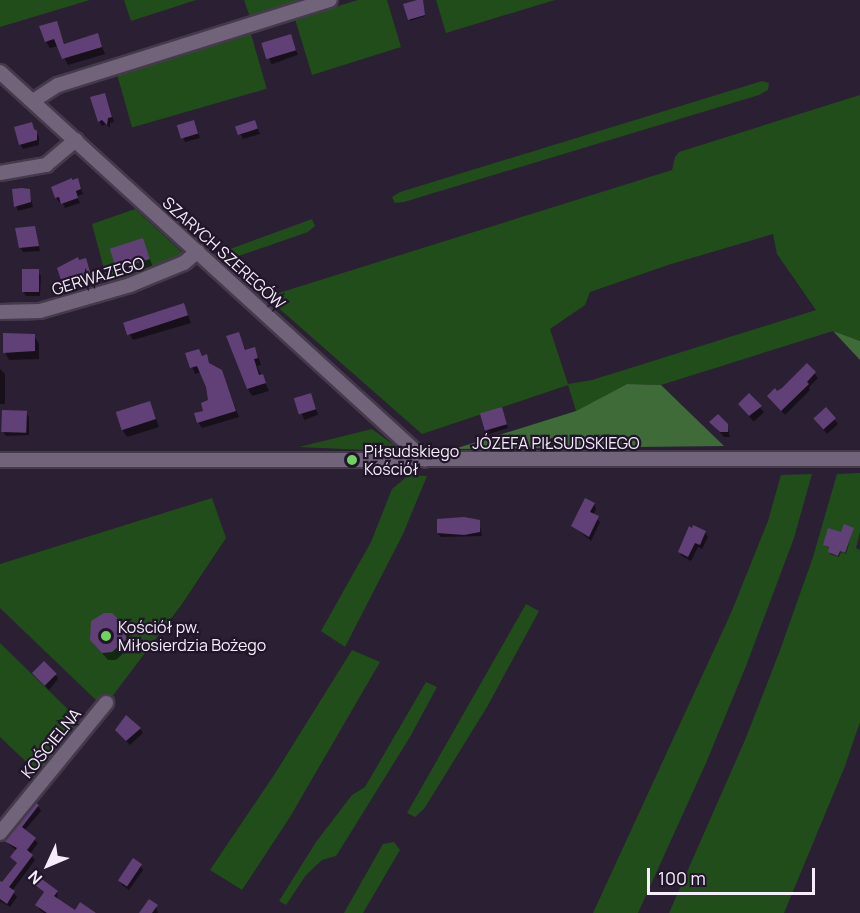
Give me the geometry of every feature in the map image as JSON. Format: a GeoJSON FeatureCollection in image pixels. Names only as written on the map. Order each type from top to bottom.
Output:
{"type":"FeatureCollection","features":[{"type":"Feature","properties":{"kind":"street"},"geometry":{"type":"LineString","coordinates":[[33,101],[58,85],[330,0]]}},
{"type":"Feature","properties":{"kind":"street","name":"SZARYCH SZEREGÓW"},"geometry":{"type":"LineString","coordinates":[[0,72],[425,460]]}},
{"type":"Feature","properties":{"kind":"street"},"geometry":{"type":"LineString","coordinates":[[0,173],[46,165],[76,140]]}},
{"type":"Feature","properties":{"kind":"street","name":"GERWAZEGO"},"geometry":{"type":"LineString","coordinates":[[0,312],[46,309],[130,285],[184,263],[198,251]]}},
{"type":"Feature","properties":{"kind":"street","name":"JÓZEFA PIŁSUDSKIEGO"},"geometry":{"type":"LineString","coordinates":[[0,460],[860,459]]}},
{"type":"Feature","properties":{"kind":"street","name":"KOŚCIELNA"},"geometry":{"type":"LineString","coordinates":[[0,833],[106,703]]}},
{"type":"Feature","properties":{"kind":"green space"},"geometry":{"type":"Polygon","coordinates":[[[0,0],[90,0],[0,27],[0,0]]]}},
{"type":"Feature","properties":{"kind":"green space"},"geometry":{"type":"Polygon","coordinates":[[[124,0],[196,0],[131,21],[124,0]]]}},
{"type":"Feature","properties":{"kind":"green space"},"geometry":{"type":"Polygon","coordinates":[[[244,0],[313,0],[250,17],[244,0]]]}},
{"type":"Feature","properties":{"kind":"green space"},"geometry":{"type":"Polygon","coordinates":[[[358,0],[387,0],[401,47],[312,75],[295,19],[358,0]]]}},
{"type":"Feature","properties":{"kind":"green space"},"geometry":{"type":"Polygon","coordinates":[[[436,0],[555,0],[446,33],[436,0]]]}},
{"type":"Feature","properties":{"kind":"green space"},"geometry":{"type":"Polygon","coordinates":[[[251,34],[267,89],[132,127],[116,73],[251,34]]]}},
{"type":"Feature","properties":{"kind":"green space"},"geometry":{"type":"Polygon","coordinates":[[[762,81],[769,83],[768,90],[759,95],[404,202],[395,203],[392,197],[400,192],[762,81]]]}},
{"type":"Feature","properties":{"kind":"green space"},"geometry":{"type":"Polygon","coordinates":[[[860,95],[860,341],[833,331],[661,385],[627,384],[576,411],[568,385],[422,434],[266,297],[672,170],[675,157],[679,152],[860,95]],[[773,234],[668,265],[590,292],[585,305],[550,329],[568,384],[592,380],[816,310],[777,254],[773,234]]]}},
{"type":"Feature","properties":{"kind":"green space"},"geometry":{"type":"Polygon","coordinates":[[[135,209],[184,254],[151,272],[108,284],[92,224],[135,209]]]}},
{"type":"Feature","properties":{"kind":"green space"},"geometry":{"type":"Polygon","coordinates":[[[312,219],[315,226],[308,232],[233,258],[224,257],[219,253],[312,219]]]}},
{"type":"Feature","properties":{"kind":"green space"},"geometry":{"type":"Polygon","coordinates":[[[833,331],[860,341],[860,360],[833,331]]]}},
{"type":"Feature","properties":{"kind":"green space"},"geometry":{"type":"Polygon","coordinates":[[[627,384],[661,385],[724,446],[454,449],[576,411],[627,384]]]}},
{"type":"Feature","properties":{"kind":"green space"},"geometry":{"type":"Polygon","coordinates":[[[372,429],[398,448],[389,451],[299,447],[372,429]]]}},
{"type":"Feature","properties":{"kind":"green space"},"geometry":{"type":"Polygon","coordinates":[[[860,473],[860,532],[856,548],[860,550],[860,722],[845,766],[784,913],[669,913],[745,740],[779,653],[813,557],[837,474],[860,473]]]}},
{"type":"Feature","properties":{"kind":"green space"},"geometry":{"type":"Polygon","coordinates":[[[812,474],[794,538],[746,666],[706,763],[638,913],[593,913],[731,613],[768,521],[781,475],[812,474]]]}},
{"type":"Feature","properties":{"kind":"green space"},"geometry":{"type":"Polygon","coordinates":[[[409,475],[427,476],[403,534],[345,647],[321,631],[371,542],[392,489],[409,475]]]}},
{"type":"Feature","properties":{"kind":"green space"},"geometry":{"type":"Polygon","coordinates":[[[212,498],[226,538],[182,604],[111,698],[99,703],[0,608],[0,564],[212,498]]]}},
{"type":"Feature","properties":{"kind":"green space"},"geometry":{"type":"Polygon","coordinates":[[[526,604],[539,611],[487,707],[424,809],[415,817],[407,813],[526,604]]]}},
{"type":"Feature","properties":{"kind":"green space"},"geometry":{"type":"Polygon","coordinates":[[[0,643],[82,723],[39,774],[0,737],[0,643]]]}},
{"type":"Feature","properties":{"kind":"green space"},"geometry":{"type":"Polygon","coordinates":[[[352,650],[380,662],[290,817],[242,890],[210,870],[276,772],[352,650]]]}},
{"type":"Feature","properties":{"kind":"green space"},"geometry":{"type":"Polygon","coordinates":[[[426,682],[437,687],[410,737],[336,856],[322,860],[306,875],[286,905],[279,901],[316,842],[352,795],[365,787],[426,682]]]}},
{"type":"Feature","properties":{"kind":"green space"},"geometry":{"type":"Polygon","coordinates":[[[394,842],[400,850],[363,913],[344,913],[383,844],[394,842]]]}},
{"type":"Feature","properties":{"kind":"building"},"geometry":{"type":"Polygon","coordinates":[[[423,0],[425,15],[408,20],[403,4],[423,0]]]}},
{"type":"Feature","properties":{"kind":"building"},"geometry":{"type":"Polygon","coordinates":[[[57,21],[64,44],[98,33],[102,47],[62,59],[54,39],[45,42],[39,26],[57,21]]]}},
{"type":"Feature","properties":{"kind":"building"},"geometry":{"type":"Polygon","coordinates":[[[291,34],[296,50],[266,59],[261,43],[291,34]]]}},
{"type":"Feature","properties":{"kind":"building"},"geometry":{"type":"Polygon","coordinates":[[[105,93],[112,117],[108,118],[107,125],[102,120],[98,122],[90,97],[105,93]]]}},
{"type":"Feature","properties":{"kind":"building"},"geometry":{"type":"Polygon","coordinates":[[[194,120],[198,133],[181,139],[177,125],[194,120]]]}},
{"type":"Feature","properties":{"kind":"building"},"geometry":{"type":"Polygon","coordinates":[[[255,120],[258,129],[238,135],[235,126],[255,120]]]}},
{"type":"Feature","properties":{"kind":"building"},"geometry":{"type":"Polygon","coordinates":[[[32,122],[37,131],[37,140],[19,145],[14,127],[32,122]]]}},
{"type":"Feature","properties":{"kind":"building"},"geometry":{"type":"Polygon","coordinates":[[[72,178],[72,180],[78,178],[81,189],[76,191],[78,198],[61,204],[59,197],[55,198],[51,187],[72,178]]]}},
{"type":"Feature","properties":{"kind":"building"},"geometry":{"type":"Polygon","coordinates":[[[12,189],[30,189],[31,202],[14,207],[12,189]]]}},
{"type":"Feature","properties":{"kind":"building"},"geometry":{"type":"Polygon","coordinates":[[[35,226],[39,246],[19,248],[15,228],[35,226]]]}},
{"type":"Feature","properties":{"kind":"building"},"geometry":{"type":"Polygon","coordinates":[[[143,238],[150,259],[117,270],[110,249],[143,238]]]}},
{"type":"Feature","properties":{"kind":"building"},"geometry":{"type":"Polygon","coordinates":[[[78,257],[79,260],[86,258],[91,275],[62,283],[57,268],[78,257]]]}},
{"type":"Feature","properties":{"kind":"building"},"geometry":{"type":"Polygon","coordinates":[[[22,269],[39,269],[39,292],[22,292],[22,269]]]}},
{"type":"Feature","properties":{"kind":"building"},"geometry":{"type":"Polygon","coordinates":[[[184,303],[188,315],[127,335],[123,323],[184,303]]]}},
{"type":"Feature","properties":{"kind":"building"},"geometry":{"type":"Polygon","coordinates":[[[239,332],[245,350],[255,347],[258,358],[254,359],[259,375],[263,374],[266,383],[247,389],[226,336],[239,332]]]}},
{"type":"Feature","properties":{"kind":"building"},"geometry":{"type":"Polygon","coordinates":[[[3,333],[35,334],[35,351],[3,353],[3,333]]]}},
{"type":"Feature","properties":{"kind":"building"},"geometry":{"type":"Polygon","coordinates":[[[199,349],[202,356],[207,354],[209,363],[222,370],[236,411],[197,423],[194,413],[203,411],[201,403],[208,400],[206,387],[197,366],[190,368],[185,353],[199,349]]]}},
{"type":"Feature","properties":{"kind":"building"},"geometry":{"type":"Polygon","coordinates":[[[807,363],[816,372],[807,382],[809,384],[781,411],[767,396],[775,388],[777,391],[782,388],[807,363]]]}},
{"type":"Feature","properties":{"kind":"building"},"geometry":{"type":"Polygon","coordinates":[[[311,393],[316,409],[299,415],[294,398],[311,393]]]}},
{"type":"Feature","properties":{"kind":"building"},"geometry":{"type":"Polygon","coordinates":[[[749,393],[762,406],[749,416],[738,404],[749,393]]]}},
{"type":"Feature","properties":{"kind":"building"},"geometry":{"type":"Polygon","coordinates":[[[150,401],[156,419],[122,430],[116,412],[150,401]]]}},
{"type":"Feature","properties":{"kind":"building"},"geometry":{"type":"Polygon","coordinates":[[[502,407],[507,424],[485,431],[480,413],[502,407]]]}},
{"type":"Feature","properties":{"kind":"building"},"geometry":{"type":"Polygon","coordinates":[[[826,407],[836,418],[823,430],[813,418],[826,407]]]}},
{"type":"Feature","properties":{"kind":"building"},"geometry":{"type":"Polygon","coordinates":[[[2,410],[27,411],[26,433],[1,432],[2,410]]]}},
{"type":"Feature","properties":{"kind":"building"},"geometry":{"type":"Polygon","coordinates":[[[718,414],[728,424],[728,432],[720,432],[709,422],[718,414]]]}},
{"type":"Feature","properties":{"kind":"building"},"geometry":{"type":"Polygon","coordinates":[[[585,498],[595,503],[590,512],[599,516],[589,537],[571,526],[585,498]]]}},
{"type":"Feature","properties":{"kind":"building"},"geometry":{"type":"Polygon","coordinates":[[[464,517],[480,520],[480,532],[464,535],[437,533],[437,519],[464,517]]]}},
{"type":"Feature","properties":{"kind":"building"},"geometry":{"type":"Polygon","coordinates":[[[844,524],[854,528],[845,553],[840,551],[838,556],[828,552],[829,547],[823,545],[828,528],[841,532],[844,524]]]}},
{"type":"Feature","properties":{"kind":"building"},"geometry":{"type":"Polygon","coordinates":[[[693,525],[706,531],[700,545],[695,543],[688,557],[678,552],[689,526],[692,528],[693,525]]]}},
{"type":"Feature","properties":{"kind":"building"},"geometry":{"type":"Polygon","coordinates":[[[104,613],[112,613],[121,622],[127,623],[126,640],[112,652],[102,653],[90,640],[91,621],[104,613]]]}},
{"type":"Feature","properties":{"kind":"building"},"geometry":{"type":"Polygon","coordinates":[[[44,661],[57,674],[45,686],[32,673],[44,661]]]}},
{"type":"Feature","properties":{"kind":"building"},"geometry":{"type":"Polygon","coordinates":[[[126,715],[141,728],[126,741],[115,730],[126,715]]]}},
{"type":"Feature","properties":{"kind":"building"},"geometry":{"type":"Polygon","coordinates":[[[36,803],[39,805],[22,827],[36,838],[27,850],[33,855],[9,887],[15,891],[7,904],[0,899],[0,881],[2,882],[17,863],[10,857],[17,848],[4,841],[36,803]]]}},
{"type":"Feature","properties":{"kind":"building"},"geometry":{"type":"Polygon","coordinates":[[[133,858],[142,864],[127,887],[118,880],[133,858]]]}},
{"type":"Feature","properties":{"kind":"building"},"geometry":{"type":"Polygon","coordinates":[[[39,877],[58,891],[54,896],[75,910],[80,902],[96,913],[47,913],[35,905],[44,892],[34,884],[39,877]]]}},
{"type":"Feature","properties":{"kind":"building"},"geometry":{"type":"Polygon","coordinates":[[[149,899],[158,905],[152,913],[139,913],[149,899]]]}},
{"type":"Feature","properties":{"kind":"place","name":"Piłsudskiego Kościół"},"geometry":{"type":"Point","coordinates":[352,460]}},
{"type":"Feature","properties":{"kind":"place","name":"Kościół pw. Miłosierdzia Bożego"},"geometry":{"type":"Point","coordinates":[106,636]}}]}
